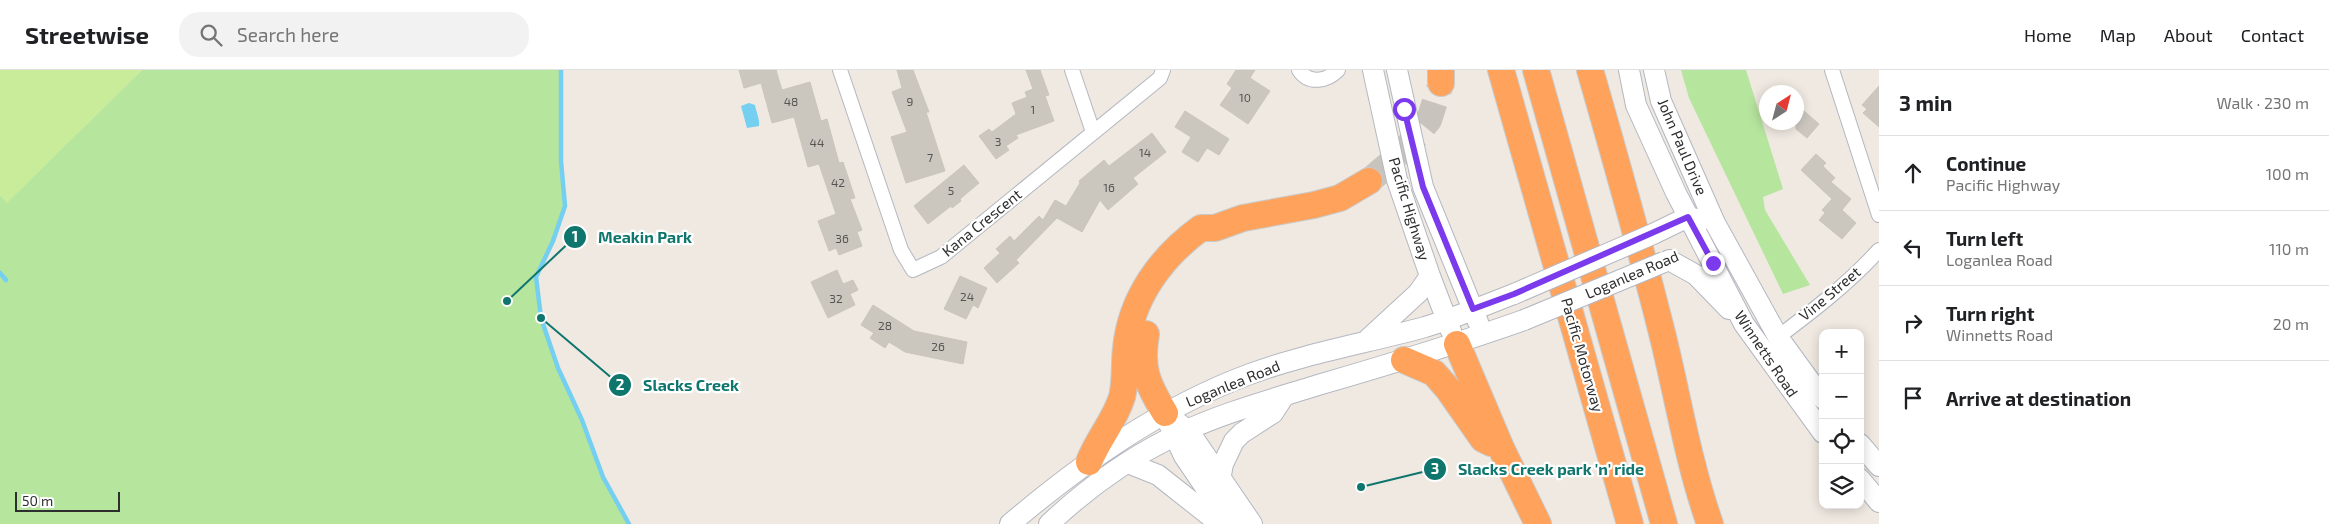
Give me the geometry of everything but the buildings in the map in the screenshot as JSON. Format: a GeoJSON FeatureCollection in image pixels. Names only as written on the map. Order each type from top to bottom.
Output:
{"type":"FeatureCollection","features":[{"type":"Feature","properties":{"kind":"highway","name":"Pacific Motorway"},"geometry":{"type":"LineString","coordinates":[[1501,70],[1630,524]]}},
{"type":"Feature","properties":{"kind":"highway"},"geometry":{"type":"LineString","coordinates":[[1536,70],[1664,524]]}},
{"type":"Feature","properties":{"kind":"highway"},"geometry":{"type":"LineString","coordinates":[[1590,70],[1630,208],[1683,422],[1694,479],[1710,524]]}},
{"type":"Feature","properties":{"kind":"highway"},"geometry":{"type":"LineString","coordinates":[[1089,462],[1122,396],[1128,334],[1134,311],[1155,271],[1186,239],[1200,228],[1215,228],[1243,218],[1314,205],[1340,198],[1369,181]]}},
{"type":"Feature","properties":{"kind":"highway"},"geometry":{"type":"LineString","coordinates":[[1176,426],[1146,380],[1143,366],[1146,336],[1150,318],[1170,282],[1193,255],[1210,240],[1215,228]]}},
{"type":"Feature","properties":{"kind":"highway"},"geometry":{"type":"LineString","coordinates":[[1457,344],[1504,455],[1535,517]]}},
{"type":"Feature","properties":{"kind":"highway"},"geometry":{"type":"LineString","coordinates":[[1404,360],[1434,373],[1448,389],[1483,439],[1504,455]]}},
{"type":"Feature","properties":{"kind":"main road","name":"Pacific Highway"},"geometry":{"type":"LineString","coordinates":[[1373,70],[1397,180],[1430,276],[1457,344]]}},
{"type":"Feature","properties":{"kind":"main road","name":"Pacific Highway"},"geometry":{"type":"LineString","coordinates":[[1397,70],[1423,187],[1482,334]]}},
{"type":"Feature","properties":{"kind":"main road","name":"John Paul Drive"},"geometry":{"type":"LineString","coordinates":[[1629,70],[1636,105],[1688,217]]}},
{"type":"Feature","properties":{"kind":"main road","name":"John Paul Drive"},"geometry":{"type":"LineString","coordinates":[[1654,70],[1661,101],[1715,223]]}},
{"type":"Feature","properties":{"kind":"main road"},"geometry":{"type":"LineString","coordinates":[[1688,217],[1715,223],[1702,244]]}},
{"type":"Feature","properties":{"kind":"main road","name":"Loganlea Road"},"geometry":{"type":"LineString","coordinates":[[1049,524],[1068,507],[1176,426],[1202,393],[1251,374],[1317,353],[1427,326],[1514,294],[1688,217]]}},
{"type":"Feature","properties":{"kind":"main road","name":"Winnetts Road"},"geometry":{"type":"LineString","coordinates":[[1688,217],[1744,324],[1819,427]]}},
{"type":"Feature","properties":{"kind":"main road","name":"Winnetts Road"},"geometry":{"type":"LineString","coordinates":[[1715,223],[1778,337],[1819,393]]}},
{"type":"Feature","properties":{"kind":"main road","name":"Loganlea Road"},"geometry":{"type":"LineString","coordinates":[[1010,524],[1089,462],[1176,426],[1457,344],[1524,320],[1667,261],[1702,244]]}},
{"type":"Feature","properties":{"kind":"main road"},"geometry":{"type":"LineString","coordinates":[[1667,261],[1696,275],[1744,324]]}},
{"type":"Feature","properties":{"kind":"main road"},"geometry":{"type":"LineString","coordinates":[[1366,341],[1418,293],[1430,276]]}},
{"type":"Feature","properties":{"kind":"main road"},"geometry":{"type":"LineString","coordinates":[[1220,480],[1223,464],[1234,441],[1242,433],[1273,413],[1284,396]]}},
{"type":"Feature","properties":{"kind":"main road"},"geometry":{"type":"LineString","coordinates":[[1176,426],[1220,480],[1252,524]]}},
{"type":"Feature","properties":{"kind":"main road"},"geometry":{"type":"LineString","coordinates":[[1176,426],[1184,456],[1230,524]]}},
{"type":"Feature","properties":{"kind":"main road"},"geometry":{"type":"LineString","coordinates":[[1864,449],[1879,466]]}},
{"type":"Feature","properties":{"kind":"main road"},"geometry":{"type":"LineString","coordinates":[[1128,462],[1158,475],[1220,524]]}},
{"type":"Feature","properties":{"kind":"main road"},"geometry":{"type":"LineString","coordinates":[[1864,484],[1879,502]]}},
{"type":"Feature","properties":{"kind":"street","name":"Kana Crescent"},"geometry":{"type":"LineString","coordinates":[[840,70],[900,250],[914,270],[941,257],[1160,78],[1163,70]]}},
{"type":"Feature","properties":{"kind":"street"},"geometry":{"type":"LineString","coordinates":[[1072,70],[1093,132]]}},
{"type":"Feature","properties":{"kind":"street"},"geometry":{"type":"LineString","coordinates":[[1299,70],[1310,79],[1321,80],[1331,77],[1338,70]]}},
{"type":"Feature","properties":{"kind":"street"},"geometry":{"type":"LineString","coordinates":[[1832,70],[1879,215]]}},
{"type":"Feature","properties":{"kind":"street"},"geometry":{"type":"LineString","coordinates":[[1868,180],[1879,171]]}},
{"type":"Feature","properties":{"kind":"street","name":"Vine Street"},"geometry":{"type":"LineString","coordinates":[[1778,337],[1842,286],[1879,250]]}},
{"type":"Feature","properties":{"kind":"green space"},"geometry":{"type":"Polygon","coordinates":[[[0,70],[142,70],[7,203],[0,195],[0,70]]]}},
{"type":"Feature","properties":{"kind":"green space"},"geometry":{"type":"Polygon","coordinates":[[[142,70],[561,70],[561,161],[565,206],[553,241],[536,277],[541,318],[558,368],[582,420],[603,477],[629,524],[0,524],[0,195],[7,202],[142,70]]]}},
{"type":"Feature","properties":{"kind":"green space"},"geometry":{"type":"Polygon","coordinates":[[[1681,70],[1746,70],[1759,112],[1759,130],[1765,130],[1783,189],[1763,197],[1765,210],[1810,285],[1783,294],[1689,98],[1681,70]]]}},
{"type":"Feature","properties":{"kind":"water"},"geometry":{"type":"Polygon","coordinates":[[[749,103],[755,105],[759,126],[747,128],[741,106],[749,103]]]}},
{"type":"Feature","properties":{"kind":"waterway"},"geometry":{"type":"LineString","coordinates":[[561,70],[561,161],[565,206],[553,241],[536,277],[541,318],[558,368],[582,420],[603,477],[629,524]]}},
{"type":"Feature","properties":{"kind":"waterway"},"geometry":{"type":"LineString","coordinates":[[0,273],[6,280]]}},
{"type":"Feature","properties":{"kind":"tunnel"},"geometry":{"type":"LineString","coordinates":[[1369,181],[1402,153],[1429,120],[1441,83]]}},
{"type":"Feature","properties":{"kind":"place","name":"Meakin Park"},"geometry":{"type":"Point","coordinates":[507,301]}},
{"type":"Feature","properties":{"kind":"place","name":"Slacks Creek"},"geometry":{"type":"Point","coordinates":[541,318]}},
{"type":"Feature","properties":{"kind":"place","name":"Slacks Creek park 'n' ride"},"geometry":{"type":"Point","coordinates":[1361,487]}},
{"type":"Feature","properties":{"kind":"route"},"geometry":{"type":"LineString","coordinates":[[1404,109],[1423,187],[1473,309],[1514,294],[1688,217],[1713,263]]}}]}
